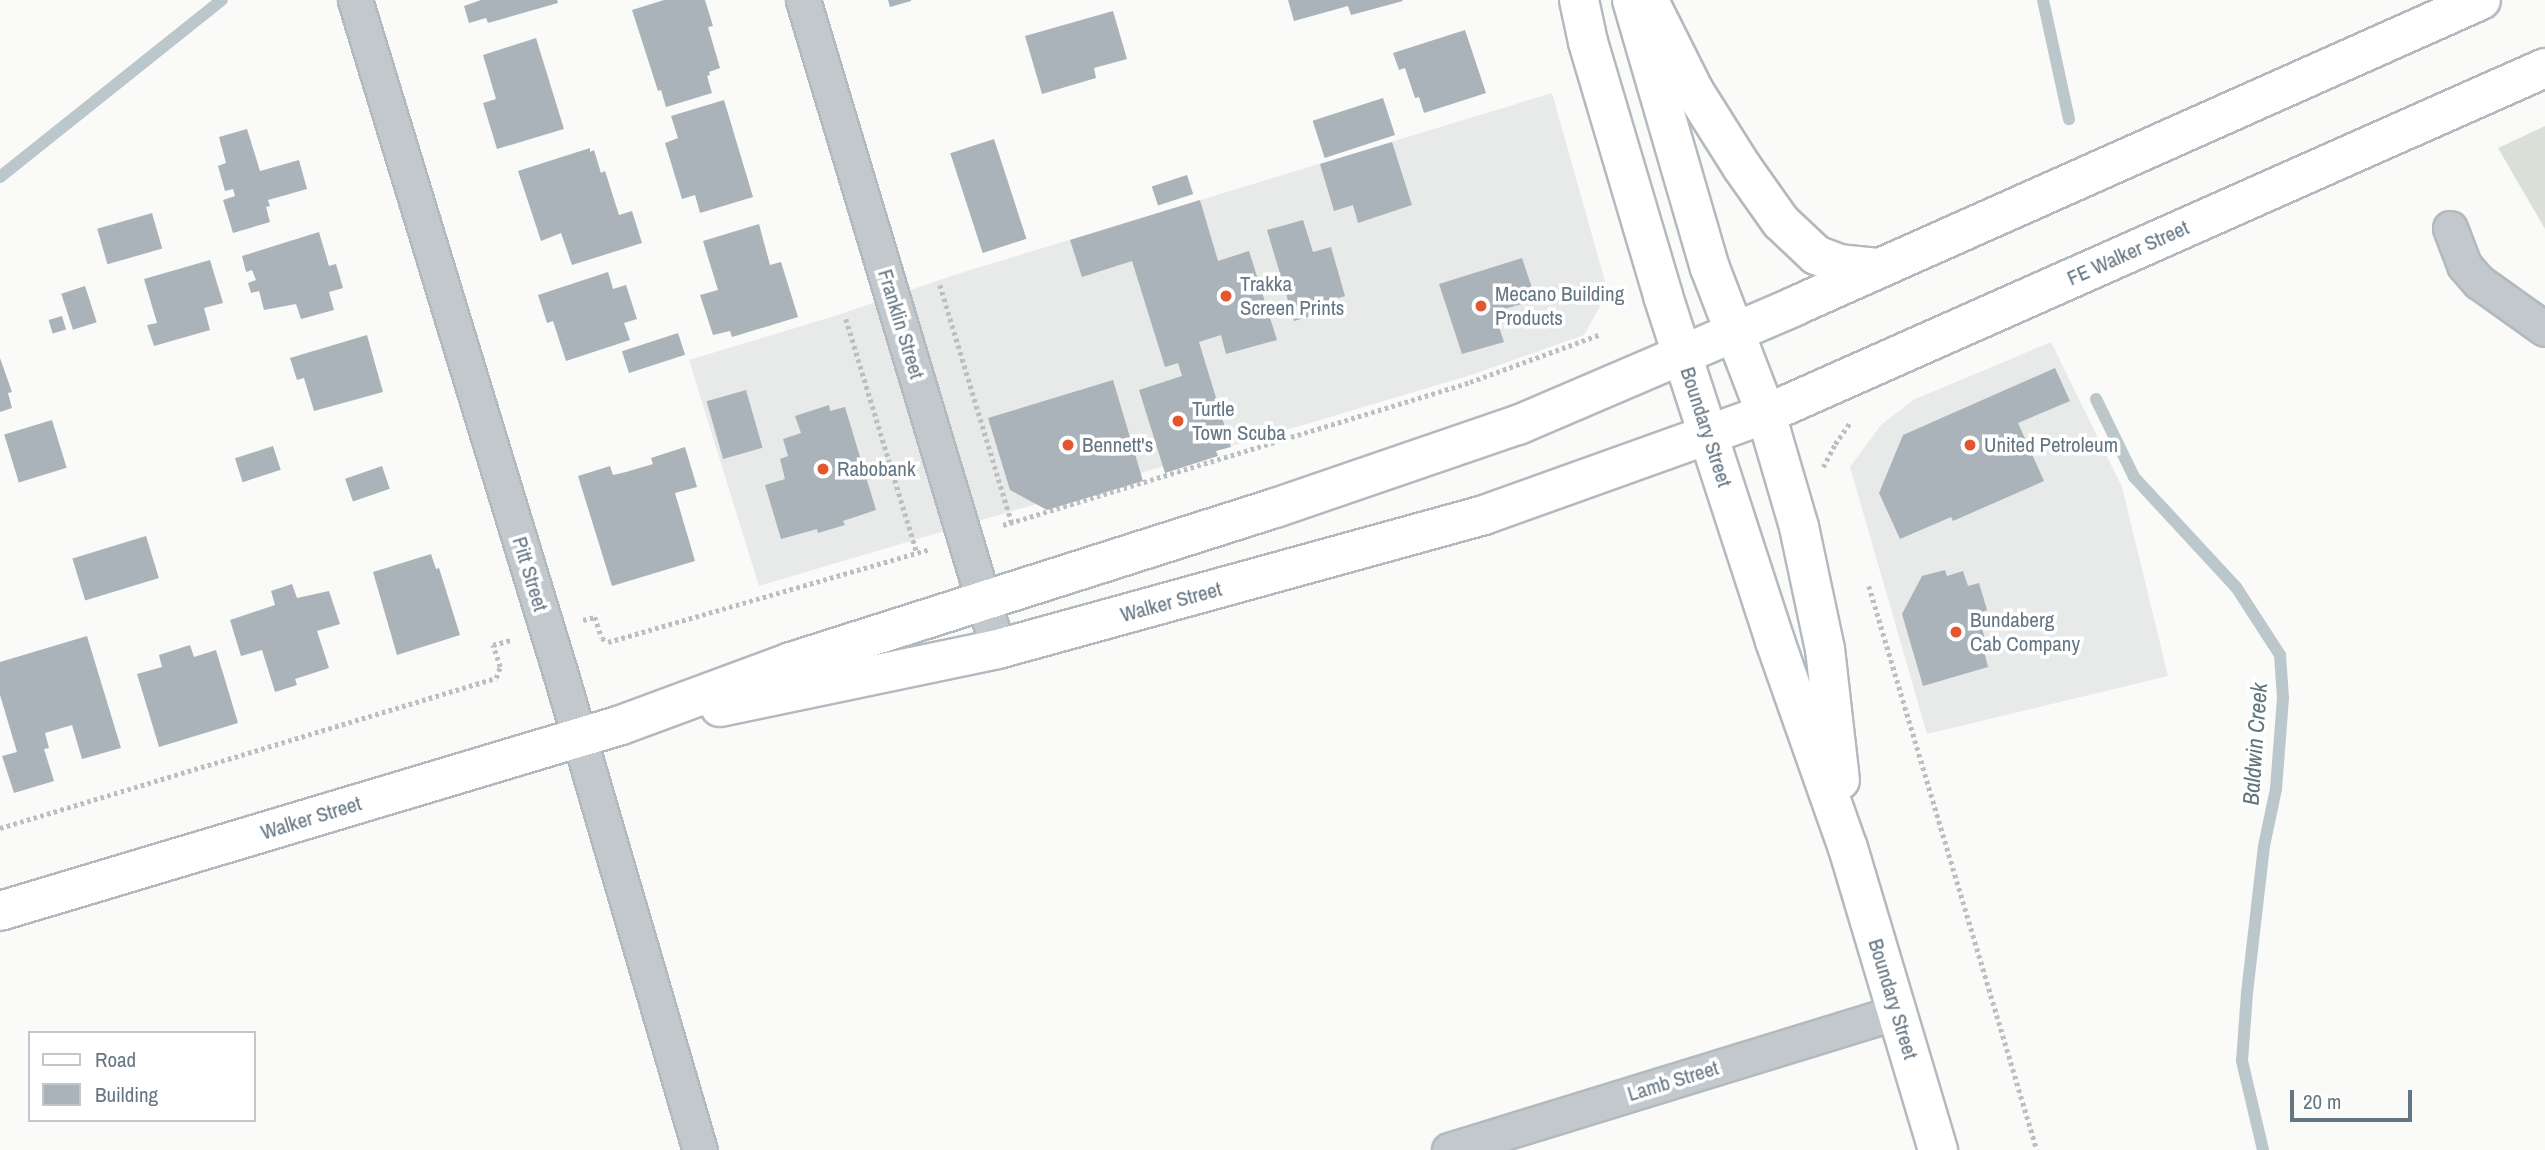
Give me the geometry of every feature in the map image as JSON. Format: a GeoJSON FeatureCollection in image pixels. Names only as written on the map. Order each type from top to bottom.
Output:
{"type":"FeatureCollection","features":[{"type":"Feature","properties":{"kind":"main road","name":"Boundary Street"},"geometry":{"type":"LineString","coordinates":[[1579,0],[1588,43],[1682,355],[1775,641],[1848,848],[1938,1150]]}},
{"type":"Feature","properties":{"kind":"main road","name":"Boundary Street"},"geometry":{"type":"LineString","coordinates":[[1632,0],[1710,268],[1766,414],[1799,527],[1825,649],[1848,848]]}},
{"type":"Feature","properties":{"kind":"main road"},"geometry":{"type":"LineString","coordinates":[[1648,0],[1694,91],[1742,167],[1782,222],[1816,255],[1839,264],[1879,268]]}},
{"type":"Feature","properties":{"kind":"main road"},"geometry":{"type":"LineString","coordinates":[[1682,355],[2481,0]]}},
{"type":"Feature","properties":{"kind":"main road","name":"FE Walker Street"},"geometry":{"type":"LineString","coordinates":[[1710,435],[1766,414],[2545,68]]}},
{"type":"Feature","properties":{"kind":"main road","name":"Walker Street"},"geometry":{"type":"LineString","coordinates":[[0,911],[621,725],[791,662],[984,602],[1518,425],[1682,355]]}},
{"type":"Feature","properties":{"kind":"main road","name":"Walker Street"},"geometry":{"type":"LineString","coordinates":[[621,725],[794,694],[998,649],[1484,515],[1710,435]]}},
{"type":"Feature","properties":{"kind":"street","name":"Franklin Street"},"geometry":{"type":"LineString","coordinates":[[803,0],[998,649]]}},
{"type":"Feature","properties":{"kind":"street","name":"Pitt Street"},"geometry":{"type":"LineString","coordinates":[[356,6],[579,738],[700,1150]]}},
{"type":"Feature","properties":{"kind":"street"},"geometry":{"type":"LineString","coordinates":[[2450,228],[2464,265],[2479,282],[2545,329]]}},
{"type":"Feature","properties":{"kind":"street","name":"Lamb Street"},"geometry":{"type":"LineString","coordinates":[[1449,1150],[1897,1012]]}},
{"type":"Feature","properties":{"kind":"path"},"geometry":{"type":"LineString","coordinates":[[940,285],[1012,523]]}},
{"type":"Feature","properties":{"kind":"path"},"geometry":{"type":"LineString","coordinates":[[846,318],[917,552]]}},
{"type":"Feature","properties":{"kind":"path"},"geometry":{"type":"LineString","coordinates":[[1003,525],[1470,382],[1601,334]]}},
{"type":"Feature","properties":{"kind":"path"},"geometry":{"type":"LineString","coordinates":[[1822,470],[1835,444],[1854,418],[1848,409]]}},
{"type":"Feature","properties":{"kind":"path"},"geometry":{"type":"LineString","coordinates":[[582,621],[595,617],[602,638],[608,642],[931,548]]}},
{"type":"Feature","properties":{"kind":"path"},"geometry":{"type":"LineString","coordinates":[[1869,586],[2036,1150]]}},
{"type":"Feature","properties":{"kind":"path"},"geometry":{"type":"LineString","coordinates":[[0,828],[496,678],[500,667],[493,645],[510,640]]}},
{"type":"Feature","properties":{"kind":"shaded area"},"geometry":{"type":"Polygon","coordinates":[[[1552,93],[1608,292],[1584,335],[1468,376],[759,586],[689,360],[835,316],[954,275],[1552,93]]]}},
{"type":"Feature","properties":{"kind":"shaded area"},"geometry":{"type":"Polygon","coordinates":[[[2545,126],[2545,229],[2498,148],[2545,126]]]}},
{"type":"Feature","properties":{"kind":"shaded area"},"geometry":{"type":"Polygon","coordinates":[[[2051,342],[2122,487],[2168,676],[1927,734],[1850,467],[1881,425],[1913,400],[2051,342]]]}},
{"type":"Feature","properties":{"kind":"building"},"geometry":{"type":"Polygon","coordinates":[[[481,0],[557,0],[558,3],[488,23],[486,18],[469,23],[464,6],[481,0]]]}},
{"type":"Feature","properties":{"kind":"building"},"geometry":{"type":"Polygon","coordinates":[[[664,0],[705,0],[713,26],[708,27],[720,68],[709,72],[710,75],[707,76],[712,93],[666,107],[661,90],[658,91],[632,10],[664,0]]]}},
{"type":"Feature","properties":{"kind":"building"},"geometry":{"type":"Polygon","coordinates":[[[888,0],[911,0],[911,1],[890,7],[888,0]]]}},
{"type":"Feature","properties":{"kind":"building"},"geometry":{"type":"Polygon","coordinates":[[[1288,0],[1403,1],[1351,15],[1348,6],[1294,21],[1288,0]]]}},
{"type":"Feature","properties":{"kind":"building"},"geometry":{"type":"Polygon","coordinates":[[[1113,11],[1127,59],[1094,68],[1096,78],[1042,94],[1025,36],[1113,11]]]}},
{"type":"Feature","properties":{"kind":"building"},"geometry":{"type":"Polygon","coordinates":[[[1465,30],[1486,93],[1424,113],[1419,97],[1415,98],[1405,68],[1399,70],[1393,53],[1465,30]]]}},
{"type":"Feature","properties":{"kind":"building"},"geometry":{"type":"Polygon","coordinates":[[[536,38],[564,129],[497,149],[483,103],[496,99],[483,55],[536,38]]]}},
{"type":"Feature","properties":{"kind":"building"},"geometry":{"type":"Polygon","coordinates":[[[1383,98],[1395,135],[1325,158],[1313,121],[1383,98]]]}},
{"type":"Feature","properties":{"kind":"building"},"geometry":{"type":"Polygon","coordinates":[[[724,100],[753,197],[700,213],[695,195],[682,199],[665,143],[678,138],[671,116],[724,100]]]}},
{"type":"Feature","properties":{"kind":"building"},"geometry":{"type":"Polygon","coordinates":[[[247,129],[260,171],[299,160],[307,189],[268,200],[270,206],[266,207],[270,222],[233,233],[223,200],[235,196],[233,189],[225,191],[218,166],[226,163],[219,137],[247,129]]]}},
{"type":"Feature","properties":{"kind":"building"},"geometry":{"type":"Polygon","coordinates":[[[994,139],[1026,239],[983,253],[950,153],[994,139]]]}},
{"type":"Feature","properties":{"kind":"building"},"geometry":{"type":"Polygon","coordinates":[[[1392,142],[1412,205],[1358,223],[1353,205],[1334,211],[1320,164],[1392,142]]]}},
{"type":"Feature","properties":{"kind":"building"},"geometry":{"type":"Polygon","coordinates":[[[590,148],[590,152],[594,150],[601,173],[605,171],[619,215],[632,211],[642,243],[572,265],[561,233],[541,241],[518,171],[590,148]]]}},
{"type":"Feature","properties":{"kind":"building"},"geometry":{"type":"Polygon","coordinates":[[[1187,175],[1193,194],[1158,205],[1152,186],[1187,175]]]}},
{"type":"Feature","properties":{"kind":"building"},"geometry":{"type":"Polygon","coordinates":[[[1200,200],[1218,261],[1249,251],[1277,340],[1226,354],[1221,335],[1199,342],[1231,447],[1216,451],[1218,456],[1165,473],[1139,390],[1182,376],[1178,363],[1165,367],[1132,261],[1082,277],[1070,240],[1200,200]]]}},
{"type":"Feature","properties":{"kind":"building"},"geometry":{"type":"Polygon","coordinates":[[[152,213],[162,249],[107,264],[97,229],[152,213]]]}},
{"type":"Feature","properties":{"kind":"building"},"geometry":{"type":"Polygon","coordinates":[[[1303,220],[1313,252],[1331,247],[1345,296],[1330,301],[1333,310],[1294,321],[1267,230],[1303,220]]]}},
{"type":"Feature","properties":{"kind":"building"},"geometry":{"type":"Polygon","coordinates":[[[759,224],[770,265],[781,262],[798,317],[732,337],[730,331],[713,335],[700,295],[718,290],[703,241],[759,224]]]}},
{"type":"Feature","properties":{"kind":"building"},"geometry":{"type":"Polygon","coordinates":[[[319,232],[329,266],[336,264],[343,288],[329,292],[334,310],[301,319],[296,304],[264,310],[259,291],[251,293],[248,283],[256,280],[252,270],[246,272],[242,256],[319,232]]]}},
{"type":"Feature","properties":{"kind":"building","name":"Mecano Building Products"},"geometry":{"type":"Polygon","coordinates":[[[1522,258],[1536,300],[1494,312],[1504,342],[1462,354],[1439,284],[1522,258]]]}},
{"type":"Feature","properties":{"kind":"building"},"geometry":{"type":"Polygon","coordinates":[[[210,260],[223,303],[204,308],[210,330],[154,346],[147,325],[157,323],[144,279],[210,260]]]}},
{"type":"Feature","properties":{"kind":"building"},"geometry":{"type":"Polygon","coordinates":[[[608,272],[613,289],[626,285],[637,319],[624,323],[630,340],[566,361],[553,321],[547,323],[538,295],[608,272]]]}},
{"type":"Feature","properties":{"kind":"building"},"geometry":{"type":"Polygon","coordinates":[[[85,286],[97,322],[73,330],[61,294],[85,286]]]}},
{"type":"Feature","properties":{"kind":"building"},"geometry":{"type":"Polygon","coordinates":[[[62,316],[66,329],[53,333],[49,320],[62,316]]]}},
{"type":"Feature","properties":{"kind":"building"},"geometry":{"type":"Polygon","coordinates":[[[678,333],[685,355],[629,373],[622,351],[678,333]]]}},
{"type":"Feature","properties":{"kind":"building"},"geometry":{"type":"Polygon","coordinates":[[[367,335],[383,392],[314,411],[304,378],[297,380],[290,358],[367,335]]]}},
{"type":"Feature","properties":{"kind":"building"},"geometry":{"type":"Polygon","coordinates":[[[0,358],[12,392],[8,393],[12,408],[0,412],[0,358]]]}},
{"type":"Feature","properties":{"kind":"building"},"geometry":{"type":"Polygon","coordinates":[[[2055,368],[2070,401],[2018,423],[2044,481],[1953,521],[1951,517],[1900,539],[1879,493],[1903,435],[2055,368]]]}},
{"type":"Feature","properties":{"kind":"building","name":"Bennett's"},"geometry":{"type":"Polygon","coordinates":[[[1113,380],[1143,481],[1047,510],[1010,490],[988,418],[1113,380]]]}},
{"type":"Feature","properties":{"kind":"building"},"geometry":{"type":"Polygon","coordinates":[[[746,390],[763,448],[723,459],[707,401],[746,390]]]}},
{"type":"Feature","properties":{"kind":"building","name":"Rabobank"},"geometry":{"type":"Polygon","coordinates":[[[829,405],[830,411],[845,407],[876,510],[843,521],[845,525],[781,539],[765,485],[785,479],[780,459],[788,456],[783,439],[801,433],[795,416],[829,405]]]}},
{"type":"Feature","properties":{"kind":"building"},"geometry":{"type":"Polygon","coordinates":[[[52,420],[67,468],[19,482],[4,435],[52,420]]]}},
{"type":"Feature","properties":{"kind":"building"},"geometry":{"type":"Polygon","coordinates":[[[273,446],[281,470],[243,482],[235,458],[273,446]]]}},
{"type":"Feature","properties":{"kind":"building"},"geometry":{"type":"Polygon","coordinates":[[[685,447],[697,487],[675,493],[695,561],[612,586],[578,476],[610,466],[613,475],[626,472],[653,464],[651,458],[685,447]]]}},
{"type":"Feature","properties":{"kind":"building"},"geometry":{"type":"Polygon","coordinates":[[[382,466],[390,489],[353,501],[345,479],[382,466]]]}},
{"type":"Feature","properties":{"kind":"building"},"geometry":{"type":"Polygon","coordinates":[[[146,536],[159,578],[85,601],[72,559],[146,536]]]}},
{"type":"Feature","properties":{"kind":"building"},"geometry":{"type":"Polygon","coordinates":[[[431,554],[436,569],[439,568],[460,635],[397,655],[373,572],[431,554]]]}},
{"type":"Feature","properties":{"kind":"building"},"geometry":{"type":"Polygon","coordinates":[[[1945,570],[1947,576],[1963,571],[1968,586],[1979,583],[1987,610],[1978,614],[1988,650],[1984,651],[1988,667],[1923,686],[1902,614],[1922,576],[1945,570]]]}},
{"type":"Feature","properties":{"kind":"building"},"geometry":{"type":"Polygon","coordinates":[[[292,584],[297,598],[329,591],[340,624],[317,631],[329,668],[295,679],[297,685],[275,692],[262,650],[241,656],[230,620],[275,605],[271,591],[292,584]]]}},
{"type":"Feature","properties":{"kind":"building"},"geometry":{"type":"Polygon","coordinates":[[[87,636],[121,748],[82,759],[72,725],[45,733],[49,748],[44,749],[54,781],[14,793],[2,756],[17,752],[0,695],[0,662],[87,636]]]}},
{"type":"Feature","properties":{"kind":"building"},"geometry":{"type":"Polygon","coordinates":[[[190,645],[194,657],[216,650],[238,723],[159,747],[137,674],[162,667],[159,655],[190,645]]]}},
{"type":"Feature","properties":{"kind":"waterway"},"geometry":{"type":"LineString","coordinates":[[0,177],[222,0]]}},
{"type":"Feature","properties":{"kind":"waterway","name":"Baldwin Creek"},"geometry":{"type":"LineString","coordinates":[[2043,0],[2069,119]]}},
{"type":"Feature","properties":{"kind":"waterway","name":"Baldwin Creek"},"geometry":{"type":"LineString","coordinates":[[2096,399],[2134,477],[2236,587],[2280,655],[2283,698],[2276,789],[2264,846],[2242,1061],[2263,1150]]}},
{"type":"Feature","properties":{"kind":"place","name":"Trakka Screen Prints"},"geometry":{"type":"Point","coordinates":[1226,296]}},
{"type":"Feature","properties":{"kind":"place","name":"Mecano Building Products"},"geometry":{"type":"Point","coordinates":[1481,306]}},
{"type":"Feature","properties":{"kind":"place","name":"Turtle Town Scuba"},"geometry":{"type":"Point","coordinates":[1178,421]}},
{"type":"Feature","properties":{"kind":"place","name":"Bennett's"},"geometry":{"type":"Point","coordinates":[1068,445]}},
{"type":"Feature","properties":{"kind":"place","name":"United Petroleum"},"geometry":{"type":"Point","coordinates":[1970,445]}},
{"type":"Feature","properties":{"kind":"place","name":"Rabobank"},"geometry":{"type":"Point","coordinates":[823,469]}},
{"type":"Feature","properties":{"kind":"place","name":"Bundaberg Cab Company"},"geometry":{"type":"Point","coordinates":[1956,632]}}]}
